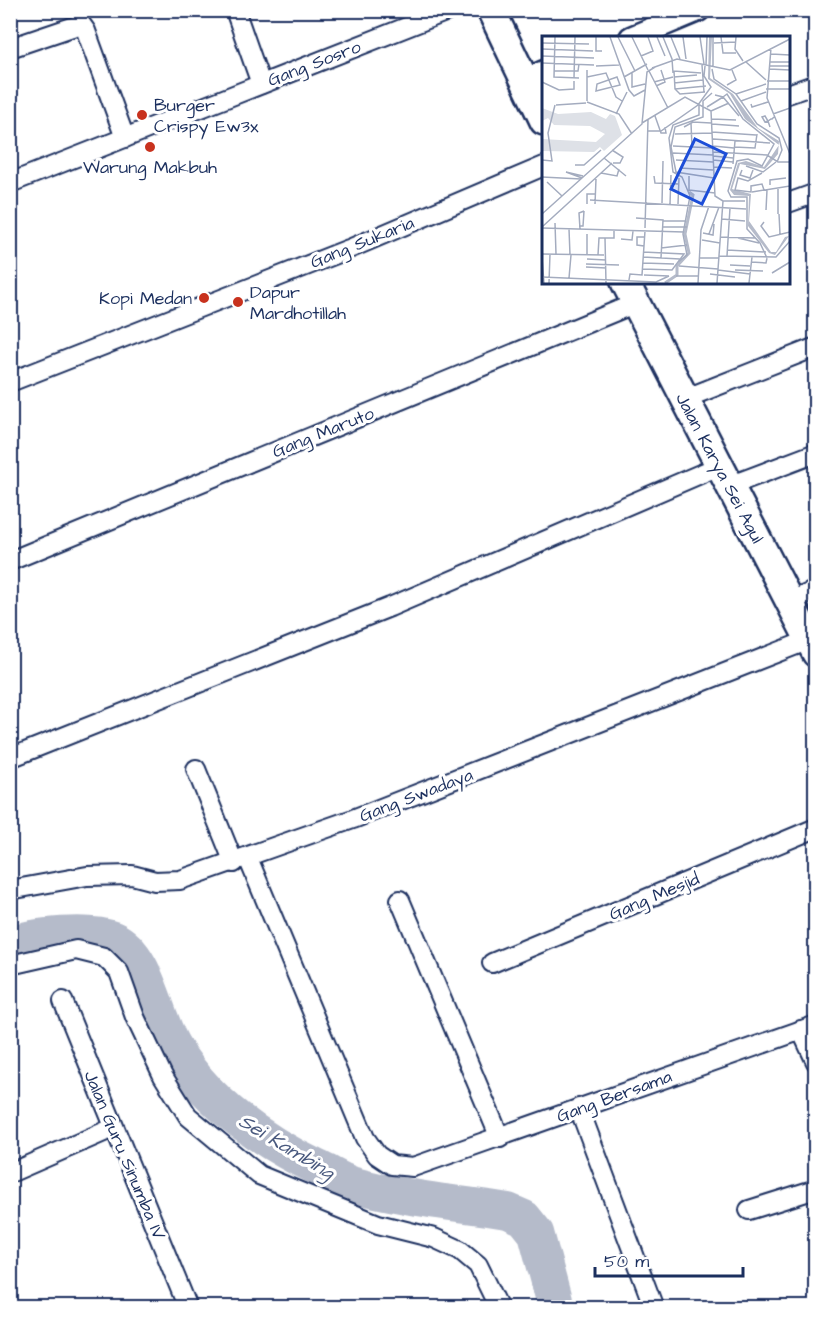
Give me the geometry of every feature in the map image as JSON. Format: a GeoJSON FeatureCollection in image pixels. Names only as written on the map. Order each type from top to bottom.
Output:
{"type":"FeatureCollection","features":[{"type":"Feature","properties":{"kind":"main road"},"geometry":{"type":"LineString","coordinates":[[490,10],[534,77],[542,112]]}},
{"type":"Feature","properties":{"kind":"main road","name":"Jalan Karya Sei Agul"},"geometry":{"type":"LineString","coordinates":[[631,292],[812,647]]}},
{"type":"Feature","properties":{"kind":"street"},"geometry":{"type":"LineString","coordinates":[[235,10],[261,84]]}},
{"type":"Feature","properties":{"kind":"street","name":"Gang Sosro"},"geometry":{"type":"LineString","coordinates":[[10,183],[450,10]]}},
{"type":"Feature","properties":{"kind":"street"},"geometry":{"type":"LineString","coordinates":[[636,36],[698,10]]}},
{"type":"Feature","properties":{"kind":"street"},"geometry":{"type":"LineString","coordinates":[[10,48],[81,24],[86,31],[126,138]]}},
{"type":"Feature","properties":{"kind":"street"},"geometry":{"type":"LineString","coordinates":[[790,94],[816,84]]}},
{"type":"Feature","properties":{"kind":"street","name":"Gang Sukaria"},"geometry":{"type":"LineString","coordinates":[[10,381],[349,249],[542,167]]}},
{"type":"Feature","properties":{"kind":"street"},"geometry":{"type":"LineString","coordinates":[[790,203],[816,193]]}},
{"type":"Feature","properties":{"kind":"street","name":"Gang Maruto"},"geometry":{"type":"LineString","coordinates":[[10,561],[631,292]]}},
{"type":"Feature","properties":{"kind":"street"},"geometry":{"type":"LineString","coordinates":[[684,399],[816,347]]}},
{"type":"Feature","properties":{"kind":"street"},"geometry":{"type":"LineString","coordinates":[[10,759],[724,476],[816,453]]}},
{"type":"Feature","properties":{"kind":"street"},"geometry":{"type":"LineString","coordinates":[[790,601],[816,590]]}},
{"type":"Feature","properties":{"kind":"street","name":"Gang Swadaya"},"geometry":{"type":"LineString","coordinates":[[12,884],[87,876],[132,875],[155,880],[180,880],[241,860],[812,647]]}},
{"type":"Feature","properties":{"kind":"street"},"geometry":{"type":"LineString","coordinates":[[196,770],[241,860]]}},
{"type":"Feature","properties":{"kind":"street","name":"Gang Mesjid"},"geometry":{"type":"LineString","coordinates":[[492,963],[816,828]]}},
{"type":"Feature","properties":{"kind":"street","name":"Gang Bersama"},"geometry":{"type":"LineString","coordinates":[[241,860],[365,1138],[377,1155],[392,1165],[413,1167],[808,1028]]}},
{"type":"Feature","properties":{"kind":"street"},"geometry":{"type":"LineString","coordinates":[[400,900],[500,1138]]}},
{"type":"Feature","properties":{"kind":"street"},"geometry":{"type":"LineString","coordinates":[[10,965],[76,950],[105,957],[119,972],[135,1017],[163,1076],[188,1116],[259,1175],[378,1224],[434,1238],[460,1250],[478,1265],[499,1308]]}},
{"type":"Feature","properties":{"kind":"street","name":"Jalan Guru Sinumba IV"},"geometry":{"type":"LineString","coordinates":[[63,1002],[188,1308]]}},
{"type":"Feature","properties":{"kind":"street"},"geometry":{"type":"LineString","coordinates":[[808,1028],[816,1062]]}},
{"type":"Feature","properties":{"kind":"street"},"geometry":{"type":"LineString","coordinates":[[579,1108],[654,1308]]}},
{"type":"Feature","properties":{"kind":"street"},"geometry":{"type":"LineString","coordinates":[[10,1173],[114,1128]]}},
{"type":"Feature","properties":{"kind":"street"},"geometry":{"type":"LineString","coordinates":[[749,1210],[816,1189]]}},
{"type":"Feature","properties":{"kind":"waterway","name":"Sei Kambing"},"geometry":{"type":"LineString","coordinates":[[10,944],[33,938],[77,934],[113,939],[135,958],[150,988],[167,1035],[187,1068],[219,1103],[237,1118],[277,1146],[351,1184],[409,1197],[508,1211],[524,1218],[536,1233],[556,1308]]}},
{"type":"Feature","properties":{"kind":"place","name":"Burger Crispy Ew3x"},"geometry":{"type":"Point","coordinates":[142,115]}},
{"type":"Feature","properties":{"kind":"place","name":"Warung Makbuh"},"geometry":{"type":"Point","coordinates":[150,147]}},
{"type":"Feature","properties":{"kind":"place","name":"Kopi Medan"},"geometry":{"type":"Point","coordinates":[204,298]}},
{"type":"Feature","properties":{"kind":"place","name":"Dapur Mardhotillah"},"geometry":{"type":"Point","coordinates":[238,302]}}]}
